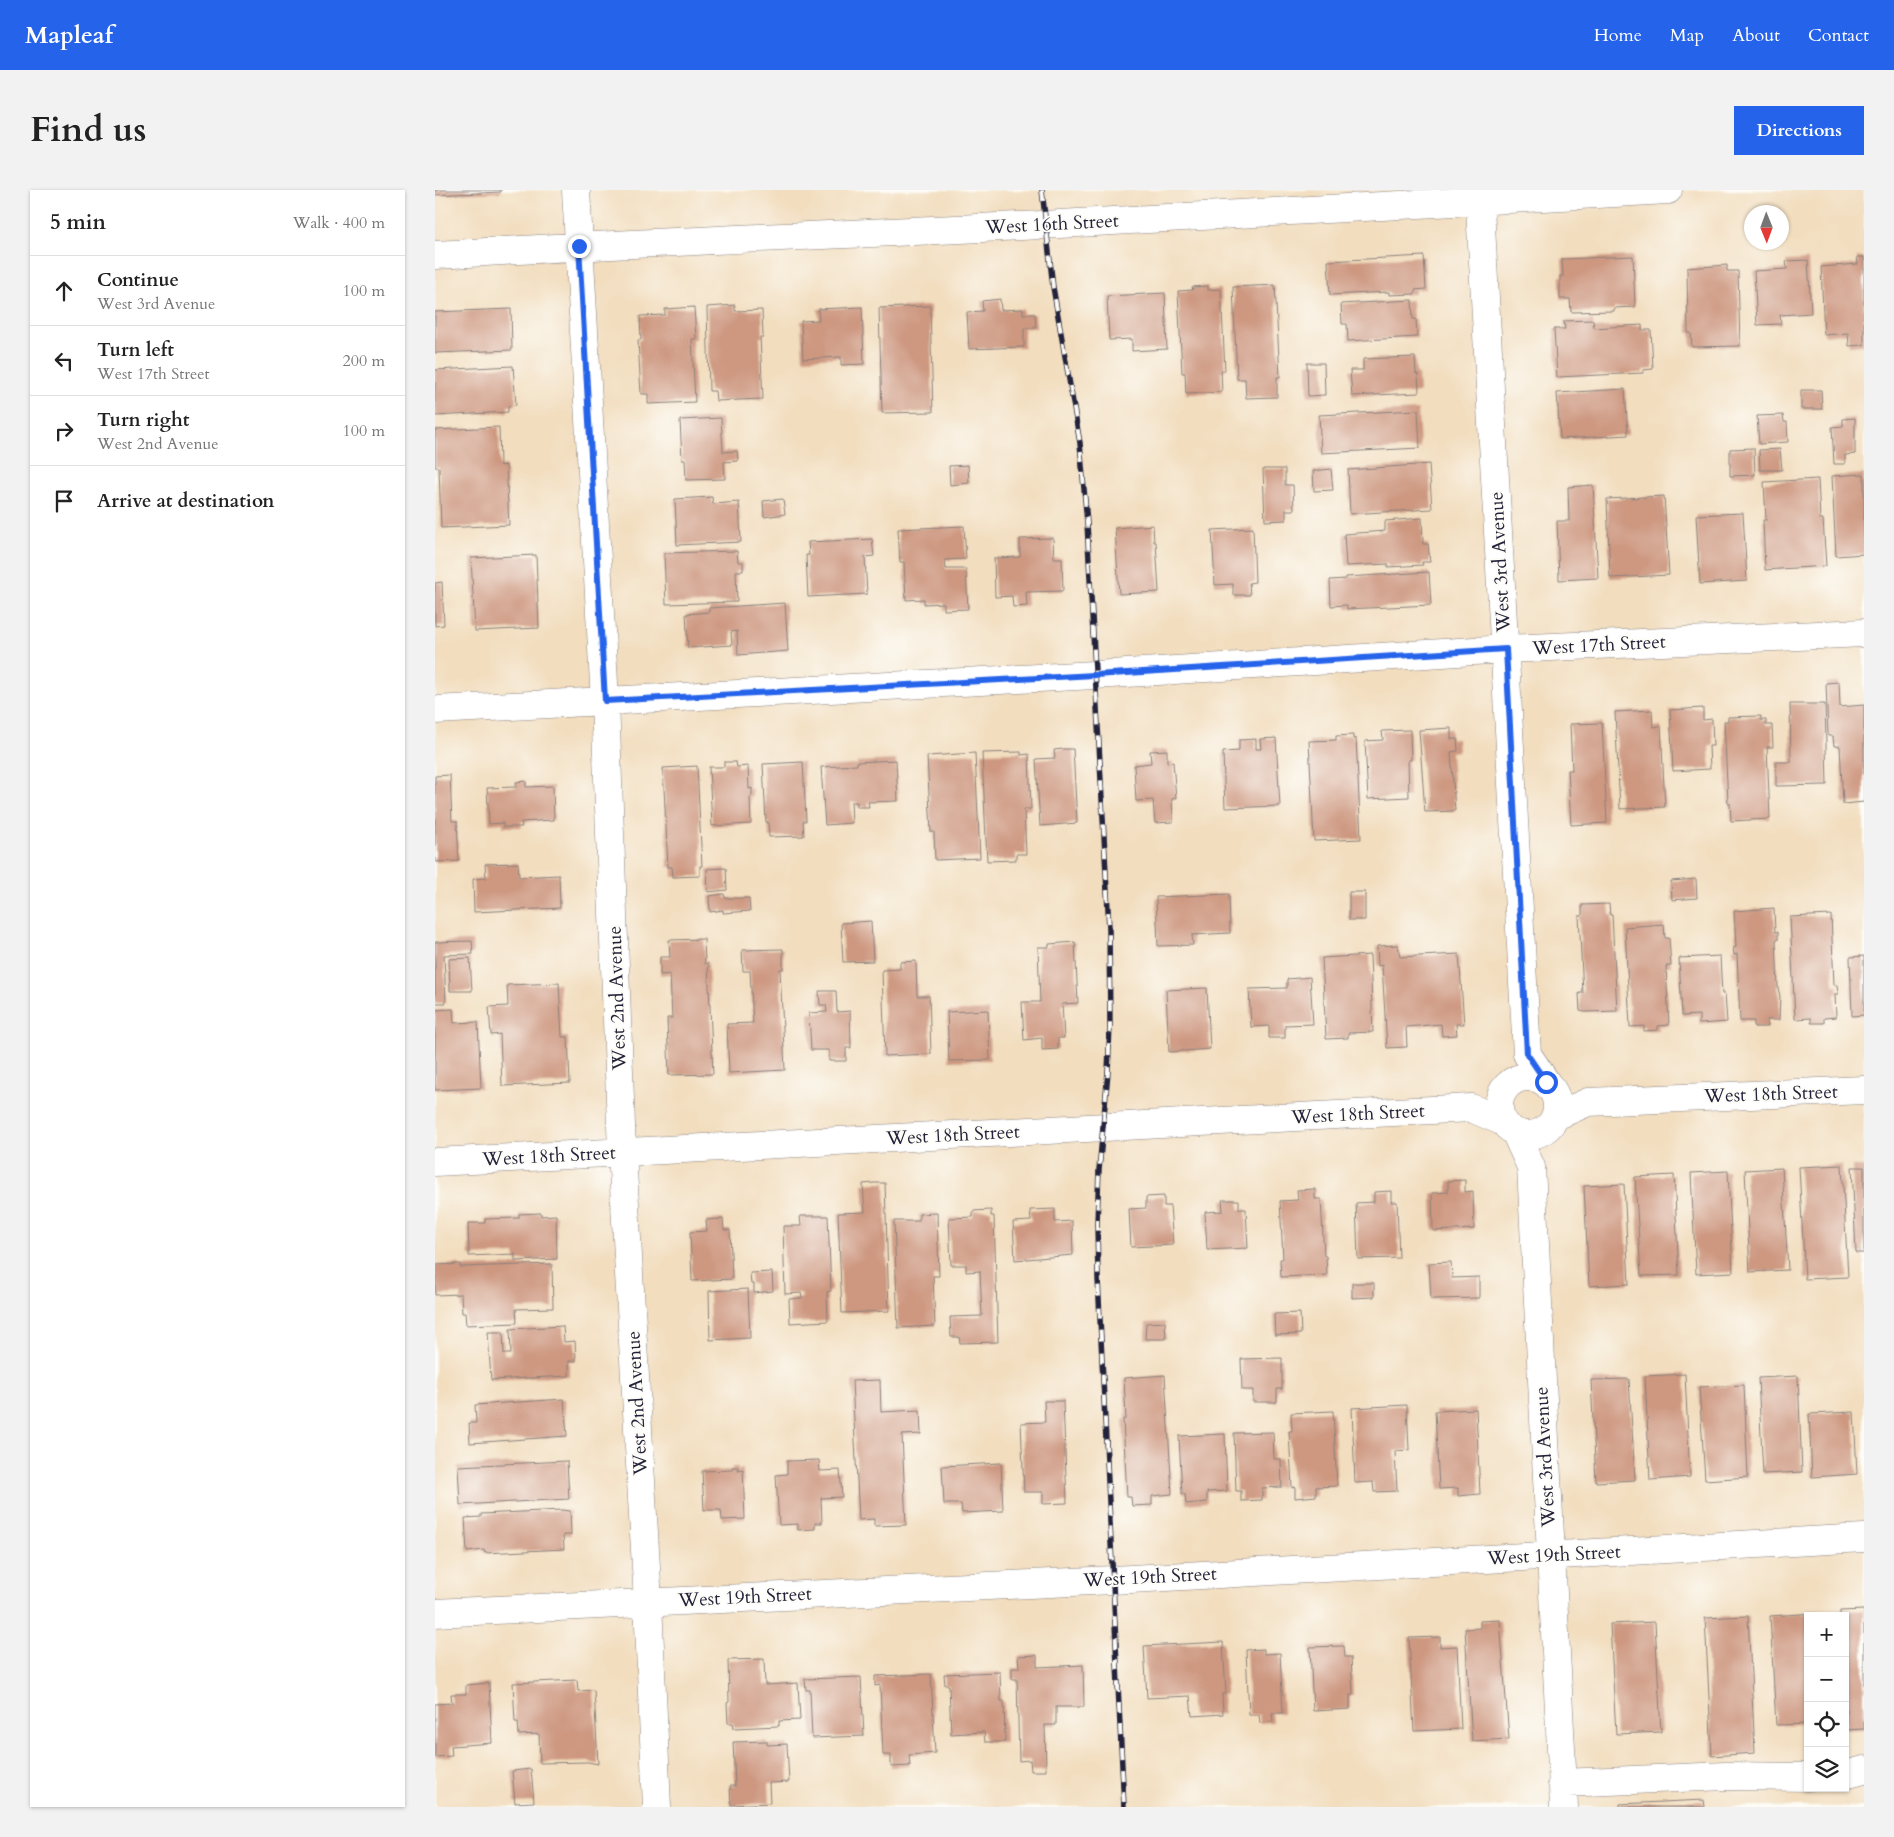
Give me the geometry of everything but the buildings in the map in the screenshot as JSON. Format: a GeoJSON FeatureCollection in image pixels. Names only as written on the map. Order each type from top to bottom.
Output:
{"type":"FeatureCollection","features":[{"type":"Feature","properties":{"kind":"street","name":"West 2nd Avenue"},"geometry":{"type":"LineString","coordinates":[[576,190],[605,701],[622,1152],[648,1602],[657,1807]]}},
{"type":"Feature","properties":{"kind":"street","name":"West 16th Street"},"geometry":{"type":"LineString","coordinates":[[435,254],[1045,225],[1479,195],[1668,190]]}},
{"type":"Feature","properties":{"kind":"street","name":"West 3rd Avenue"},"geometry":{"type":"LineString","coordinates":[[1479,195],[1506,649],[1527,1054]]}},
{"type":"Feature","properties":{"kind":"street","name":"West 17th Street"},"geometry":{"type":"LineString","coordinates":[[435,710],[1075,676],[1506,649],[1864,634]]}},
{"type":"Feature","properties":{"kind":"street"},"geometry":{"type":"LineString","coordinates":[[1527,1054],[1557,1097],[1558,1107],[1550,1123],[1536,1134],[1525,1135],[1510,1127],[1499,1108],[1499,1098],[1527,1054]]}},
{"type":"Feature","properties":{"kind":"street"},"geometry":{"type":"LineString","coordinates":[[1507,1085],[1528,1076],[1538,1078],[1549,1085]]}},
{"type":"Feature","properties":{"kind":"street","name":"West 18th Street"},"geometry":{"type":"LineString","coordinates":[[1471,1108],[1507,1085]]}},
{"type":"Feature","properties":{"kind":"street","name":"West 18th Street"},"geometry":{"type":"LineString","coordinates":[[1549,1085],[1588,1102],[1864,1090]]}},
{"type":"Feature","properties":{"kind":"street","name":"West 18th Street"},"geometry":{"type":"LineString","coordinates":[[1550,1123],[1588,1102]]}},
{"type":"Feature","properties":{"kind":"street","name":"West 18th Street"},"geometry":{"type":"LineString","coordinates":[[435,1162],[1471,1108],[1510,1127]]}},
{"type":"Feature","properties":{"kind":"street","name":"West 3rd Avenue"},"geometry":{"type":"LineString","coordinates":[[1531,1168],[1550,1123]]}},
{"type":"Feature","properties":{"kind":"street","name":"West 3rd Avenue"},"geometry":{"type":"LineString","coordinates":[[1510,1127],[1531,1168],[1563,1795]]}},
{"type":"Feature","properties":{"kind":"street","name":"West 19th Street"},"geometry":{"type":"LineString","coordinates":[[435,1613],[1123,1579],[1864,1538]]}},
{"type":"Feature","properties":{"kind":"street"},"geometry":{"type":"LineString","coordinates":[[1849,1773],[1864,1770]]}},
{"type":"Feature","properties":{"kind":"street"},"geometry":{"type":"LineString","coordinates":[[1563,1795],[1726,1776],[1804,1777]]}},
{"type":"Feature","properties":{"kind":"railway"},"geometry":{"type":"LineString","coordinates":[[1042,190],[1053,287],[1080,443],[1087,523],[1109,928],[1110,1025],[1097,1223],[1098,1278],[1124,1807]]}},
{"type":"Feature","properties":{"kind":"route"},"geometry":{"type":"LineString","coordinates":[[579,246],[605,701],[1095,675],[1506,649],[1527,1054],[1546,1082]]}}]}
